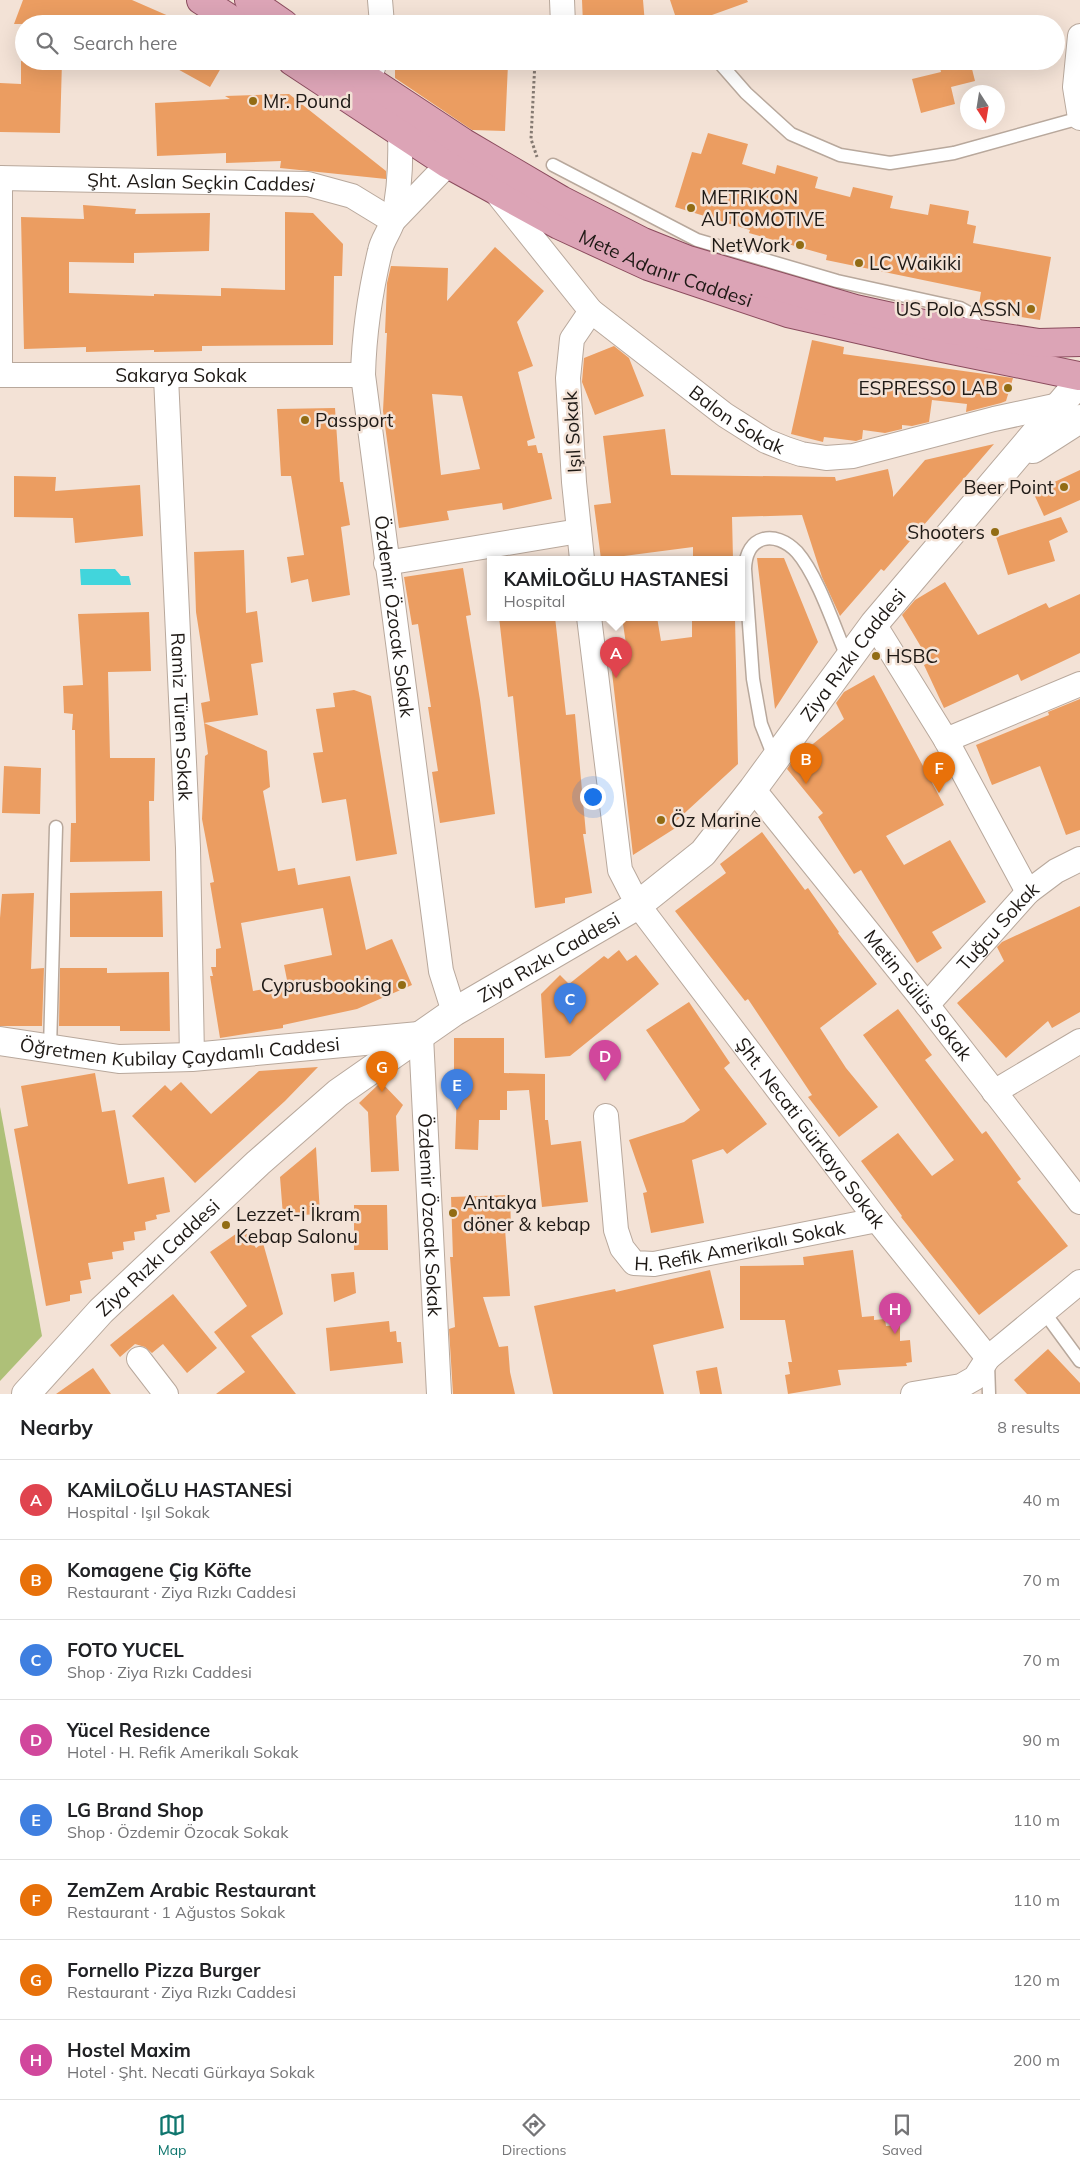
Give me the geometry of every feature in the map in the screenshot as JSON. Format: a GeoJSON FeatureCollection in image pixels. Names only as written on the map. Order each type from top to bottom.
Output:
{"type":"FeatureCollection","features":[{"type":"Feature","properties":{"kind":"main road"},"geometry":{"type":"LineString","coordinates":[[201,0],[224,15]]}},
{"type":"Feature","properties":{"kind":"main road"},"geometry":{"type":"LineString","coordinates":[[249,0],[271,15]]}},
{"type":"Feature","properties":{"kind":"main road","name":"Mete Adanır Caddesi"},"geometry":{"type":"LineString","coordinates":[[306,70],[448,164],[559,224],[648,266],[788,313],[934,346],[1080,374]]}},
{"type":"Feature","properties":{"kind":"main road","name":"Mete Adanır Caddesi"},"geometry":{"type":"LineString","coordinates":[[372,71],[464,143],[561,200],[643,242],[693,250],[855,309],[982,334],[1040,343],[1080,342]]}},
{"type":"Feature","properties":{"kind":"street"},"geometry":{"type":"LineString","coordinates":[[380,0],[381,15]]}},
{"type":"Feature","properties":{"kind":"street"},"geometry":{"type":"LineString","coordinates":[[562,0],[563,15]]}},
{"type":"Feature","properties":{"kind":"street"},"geometry":{"type":"LineString","coordinates":[[1080,36],[1075,87],[1080,118]]}},
{"type":"Feature","properties":{"kind":"street","name":"Özdemir Özocak Sokak"},"geometry":{"type":"LineString","coordinates":[[400,133],[401,171],[393,221],[381,248],[372,284],[364,332],[363,376],[386,563],[441,971],[454,1012]]}},
{"type":"Feature","properties":{"kind":"street","name":"Özdemir Özocak Sokak"},"geometry":{"type":"LineString","coordinates":[[393,221],[448,164],[464,143]]}},
{"type":"Feature","properties":{"kind":"street"},"geometry":{"type":"LineString","coordinates":[[0,178],[0,376]]}},
{"type":"Feature","properties":{"kind":"street","name":"Şht. Aslan Seçkin Caddesi"},"geometry":{"type":"LineString","coordinates":[[0,178],[308,184],[352,196],[393,221]]}},
{"type":"Feature","properties":{"kind":"street","name":"Balon Sokak"},"geometry":{"type":"LineString","coordinates":[[494,189],[591,311],[725,415],[766,442],[801,454],[826,458],[853,456],[994,419],[1069,412]]}},
{"type":"Feature","properties":{"kind":"street","name":"Işıl Sokak"},"geometry":{"type":"LineString","coordinates":[[582,556],[568,378],[572,339],[591,311]]}},
{"type":"Feature","properties":{"kind":"street","name":"Ziya Rızkı Caddesi"},"geometry":{"type":"LineString","coordinates":[[26,1394],[101,1311],[258,1163],[338,1093],[454,1012],[638,905],[703,853],[874,624],[1012,462],[1069,412],[1080,374]]}},
{"type":"Feature","properties":{"kind":"street","name":"Sakarya Sokak"},"geometry":{"type":"LineString","coordinates":[[0,376],[363,376]]}},
{"type":"Feature","properties":{"kind":"street","name":"Ramiz Türen Sokak"},"geometry":{"type":"LineString","coordinates":[[166,377],[188,848],[192,1057]]}},
{"type":"Feature","properties":{"kind":"street"},"geometry":{"type":"LineString","coordinates":[[386,563],[579,532]]}},
{"type":"Feature","properties":{"kind":"street"},"geometry":{"type":"LineString","coordinates":[[589,621],[620,870],[638,905]]}},
{"type":"Feature","properties":{"kind":"street"},"geometry":{"type":"LineString","coordinates":[[874,624],[946,740],[1028,892]]}},
{"type":"Feature","properties":{"kind":"street"},"geometry":{"type":"LineString","coordinates":[[946,740],[1080,684]]}},
{"type":"Feature","properties":{"kind":"street","name":"Metin Sülüs Sokak"},"geometry":{"type":"LineString","coordinates":[[753,788],[927,1005],[1080,1202]]}},
{"type":"Feature","properties":{"kind":"street","name":"Tuğcu Sokak"},"geometry":{"type":"LineString","coordinates":[[927,1005],[1028,892],[1056,871],[1080,859]]}},
{"type":"Feature","properties":{"kind":"street","name":"Şht. Necati Gürkaya Sokak"},"geometry":{"type":"LineString","coordinates":[[638,905],[877,1220],[988,1358]]}},
{"type":"Feature","properties":{"kind":"street","name":"Özdemir Özocak Sokak"},"geometry":{"type":"LineString","coordinates":[[421,1036],[439,1394]]}},
{"type":"Feature","properties":{"kind":"street","name":"Öğretmen Kubilay Çaydamlı Caddesi"},"geometry":{"type":"LineString","coordinates":[[0,1041],[119,1059],[192,1057],[421,1036]]}},
{"type":"Feature","properties":{"kind":"street"},"geometry":{"type":"LineString","coordinates":[[994,1092],[1080,1041]]}},
{"type":"Feature","properties":{"kind":"street","name":"H. Refik Amerikalı Sokak"},"geometry":{"type":"LineString","coordinates":[[606,1116],[616,1230],[622,1248],[634,1263],[654,1264],[877,1220]]}},
{"type":"Feature","properties":{"kind":"street"},"geometry":{"type":"LineString","coordinates":[[913,1394],[961,1386],[974,1378],[988,1358],[1080,1282]]}},
{"type":"Feature","properties":{"kind":"street"},"geometry":{"type":"LineString","coordinates":[[139,1359],[166,1394]]}},
{"type":"Feature","properties":{"kind":"lane"},"geometry":{"type":"LineString","coordinates":[[726,70],[746,93],[791,134],[840,155],[882,162],[890,163],[954,153],[1080,118]]}},
{"type":"Feature","properties":{"kind":"lane"},"geometry":{"type":"LineString","coordinates":[[552,165],[693,250]]}},
{"type":"Feature","properties":{"kind":"lane"},"geometry":{"type":"LineString","coordinates":[[774,758],[761,724],[753,679],[746,569],[746,558],[750,547],[763,538],[774,538],[785,542],[797,553],[814,579],[848,660]]}},
{"type":"Feature","properties":{"kind":"lane"},"geometry":{"type":"LineString","coordinates":[[50,1048],[56,827]]}},
{"type":"Feature","properties":{"kind":"lane"},"geometry":{"type":"LineString","coordinates":[[1044,1312],[1080,1360]]}},
{"type":"Feature","properties":{"kind":"lane"},"geometry":{"type":"LineString","coordinates":[[988,1358],[989,1394]]}},
{"type":"Feature","properties":{"kind":"path"},"geometry":{"type":"LineString","coordinates":[[535,70],[531,139],[538,159],[552,165]]}},
{"type":"Feature","properties":{"kind":"green space"},"geometry":{"type":"Polygon","coordinates":[[[0,1107],[42,1336],[0,1381],[0,1107]]]}},
{"type":"Feature","properties":{"kind":"water"},"geometry":{"type":"Polygon","coordinates":[[[80,569],[115,569],[121,576],[129,576],[131,585],[81,585],[80,569]]]}},
{"type":"Feature","properties":{"kind":"building"},"geometry":{"type":"Polygon","coordinates":[[[23,0],[132,0],[166,15],[17,15],[23,0]]]}},
{"type":"Feature","properties":{"kind":"building"},"geometry":{"type":"Polygon","coordinates":[[[582,0],[643,0],[644,15],[583,15],[582,0]]]}},
{"type":"Feature","properties":{"kind":"building"},"geometry":{"type":"Polygon","coordinates":[[[670,0],[747,0],[748,2],[712,15],[675,15],[670,0]]]}},
{"type":"Feature","properties":{"kind":"building"},"geometry":{"type":"Polygon","coordinates":[[[21,70],[62,70],[60,133],[0,132],[0,83],[21,84],[21,70]]]}},
{"type":"Feature","properties":{"kind":"building"},"geometry":{"type":"Polygon","coordinates":[[[179,70],[220,70],[210,87],[179,70]]]}},
{"type":"Feature","properties":{"kind":"building"},"geometry":{"type":"Polygon","coordinates":[[[395,70],[508,70],[505,131],[472,130],[395,78],[395,70]]]}},
{"type":"Feature","properties":{"kind":"building"},"geometry":{"type":"Polygon","coordinates":[[[940,70],[972,70],[975,81],[951,87],[955,104],[921,113],[912,79],[941,72],[940,70]]]}},
{"type":"Feature","properties":{"kind":"building"},"geometry":{"type":"Polygon","coordinates":[[[289,94],[386,171],[386,179],[280,168],[281,161],[226,163],[226,153],[157,156],[155,103],[230,99],[225,96],[289,94]]]}},
{"type":"Feature","properties":{"kind":"building"},"geometry":{"type":"Polygon","coordinates":[[[708,133],[748,144],[742,164],[775,174],[777,165],[818,177],[815,188],[850,197],[853,187],[893,196],[890,208],[928,215],[930,204],[969,211],[967,224],[976,226],[973,243],[1051,257],[1040,320],[978,310],[981,292],[826,260],[827,255],[749,233],[750,230],[675,207],[692,152],[701,154],[708,133]]]}},
{"type":"Feature","properties":{"kind":"building"},"geometry":{"type":"Polygon","coordinates":[[[83,205],[136,209],[135,214],[210,213],[209,251],[134,253],[134,263],[69,262],[69,293],[221,296],[221,288],[285,290],[285,212],[313,213],[343,244],[342,276],[334,276],[333,345],[202,346],[202,351],[154,352],[154,350],[86,352],[86,347],[24,349],[21,217],[84,219],[83,205]]]}},
{"type":"Feature","properties":{"kind":"building"},"geometry":{"type":"Polygon","coordinates":[[[495,247],[544,291],[517,322],[533,366],[518,372],[535,438],[527,441],[528,446],[536,445],[538,453],[542,453],[552,499],[503,510],[502,503],[447,511],[449,520],[399,528],[383,411],[387,333],[385,333],[387,283],[391,266],[448,268],[447,301],[495,247]],[[432,394],[441,475],[480,469],[462,396],[432,394]]]}},
{"type":"Feature","properties":{"kind":"building"},"geometry":{"type":"Polygon","coordinates":[[[812,340],[844,347],[843,354],[1013,378],[1006,401],[1001,403],[966,412],[967,404],[932,400],[929,422],[912,426],[902,425],[902,429],[885,433],[863,430],[862,439],[856,441],[824,437],[823,442],[791,434],[812,340]]]}},
{"type":"Feature","properties":{"kind":"building"},"geometry":{"type":"Polygon","coordinates":[[[614,346],[629,358],[644,396],[595,415],[582,382],[584,358],[614,346]]]}},
{"type":"Feature","properties":{"kind":"building"},"geometry":{"type":"Polygon","coordinates":[[[335,408],[340,482],[343,482],[350,525],[341,527],[350,595],[312,602],[308,579],[291,583],[287,557],[304,555],[291,476],[281,476],[277,409],[335,408]]]}},
{"type":"Feature","properties":{"kind":"building"},"geometry":{"type":"Polygon","coordinates":[[[665,429],[671,475],[835,477],[836,481],[888,469],[893,497],[925,460],[994,444],[884,571],[881,569],[840,616],[822,577],[802,515],[732,517],[733,556],[693,556],[693,547],[624,556],[601,556],[594,505],[611,503],[603,436],[665,429]]]}},
{"type":"Feature","properties":{"kind":"building"},"geometry":{"type":"Polygon","coordinates":[[[1080,470],[1080,500],[1044,516],[1033,492],[1080,470]]]}},
{"type":"Feature","properties":{"kind":"building"},"geometry":{"type":"Polygon","coordinates":[[[14,476],[56,477],[55,491],[140,485],[143,536],[75,543],[73,518],[14,517],[14,476]]]}},
{"type":"Feature","properties":{"kind":"building"},"geometry":{"type":"Polygon","coordinates":[[[1061,517],[1068,532],[1049,541],[1055,561],[1008,575],[996,537],[1061,517]]]}},
{"type":"Feature","properties":{"kind":"building"},"geometry":{"type":"Polygon","coordinates":[[[244,550],[246,613],[257,611],[263,662],[251,664],[258,715],[204,723],[201,703],[210,701],[196,612],[194,552],[244,550]]]}},
{"type":"Feature","properties":{"kind":"building"},"geometry":{"type":"Polygon","coordinates":[[[757,558],[784,558],[818,642],[775,709],[757,558]]]}},
{"type":"Feature","properties":{"kind":"building"},"geometry":{"type":"Polygon","coordinates":[[[463,568],[471,615],[466,616],[480,700],[495,814],[440,823],[432,772],[438,771],[428,707],[431,707],[418,624],[412,625],[404,577],[463,568]]]}},
{"type":"Feature","properties":{"kind":"building"},"geometry":{"type":"Polygon","coordinates":[[[945,582],[978,635],[1046,603],[1049,608],[1080,594],[1080,653],[1021,681],[1018,674],[944,708],[924,665],[930,662],[902,615],[915,600],[945,582]]]}},
{"type":"Feature","properties":{"kind":"building"},"geometry":{"type":"Polygon","coordinates":[[[149,612],[151,671],[108,672],[110,758],[155,758],[154,801],[149,801],[150,861],[70,862],[71,823],[76,823],[75,730],[72,730],[73,714],[64,713],[63,686],[83,685],[78,614],[149,612]]]}},
{"type":"Feature","properties":{"kind":"building"},"geometry":{"type":"Polygon","coordinates":[[[499,621],[555,621],[566,715],[575,714],[586,834],[583,834],[592,893],[565,898],[565,903],[535,908],[513,696],[508,697],[499,621]]]}},
{"type":"Feature","properties":{"kind":"building"},"geometry":{"type":"Polygon","coordinates":[[[623,621],[658,621],[661,641],[692,637],[692,621],[735,621],[738,764],[676,821],[677,827],[633,855],[609,646],[626,644],[623,621]]]}},
{"type":"Feature","properties":{"kind":"building"},"geometry":{"type":"Polygon","coordinates":[[[874,675],[944,805],[886,836],[904,865],[950,840],[986,902],[932,932],[942,948],[917,963],[861,870],[854,874],[818,817],[823,813],[787,769],[793,760],[844,719],[836,703],[844,692],[874,675]]]}},
{"type":"Feature","properties":{"kind":"building"},"geometry":{"type":"Polygon","coordinates":[[[354,690],[371,696],[397,854],[356,861],[346,799],[322,803],[313,753],[323,752],[316,709],[335,707],[333,693],[354,690]]]}},
{"type":"Feature","properties":{"kind":"building"},"geometry":{"type":"Polygon","coordinates":[[[1080,699],[1080,830],[1066,835],[1040,766],[992,785],[976,745],[1049,715],[1048,712],[1080,699]]]}},
{"type":"Feature","properties":{"kind":"building"},"geometry":{"type":"Polygon","coordinates":[[[204,723],[267,751],[270,787],[263,791],[278,871],[295,868],[298,885],[350,876],[366,950],[392,939],[412,985],[357,1009],[283,1025],[283,1028],[220,1038],[210,976],[213,976],[211,967],[216,967],[216,949],[221,948],[210,883],[214,882],[202,819],[205,756],[208,754],[204,723]],[[323,908],[241,923],[253,991],[288,985],[284,965],[332,955],[323,908]]]}},
{"type":"Feature","properties":{"kind":"building"},"geometry":{"type":"Polygon","coordinates":[[[4,766],[41,768],[40,814],[2,813],[4,766]]]}},
{"type":"Feature","properties":{"kind":"building"},"geometry":{"type":"Polygon","coordinates":[[[762,832],[805,890],[808,888],[838,933],[877,984],[820,1028],[846,1068],[878,1107],[839,1137],[808,1097],[812,1095],[748,999],[745,1001],[675,911],[726,873],[720,864],[762,832]]]}},
{"type":"Feature","properties":{"kind":"building"},"geometry":{"type":"Polygon","coordinates":[[[162,891],[163,937],[70,937],[70,893],[162,891]]]}},
{"type":"Feature","properties":{"kind":"building"},"geometry":{"type":"Polygon","coordinates":[[[34,893],[31,969],[44,968],[42,1026],[0,1026],[0,918],[2,894],[34,893]]]}},
{"type":"Feature","properties":{"kind":"building"},"geometry":{"type":"Polygon","coordinates":[[[1080,906],[1080,1012],[1052,1028],[1048,1021],[1006,1058],[957,1003],[1004,961],[997,947],[1002,942],[1080,906]]]}},
{"type":"Feature","properties":{"kind":"building"},"geometry":{"type":"Polygon","coordinates":[[[619,950],[627,961],[636,955],[659,984],[570,1056],[545,1058],[541,994],[560,975],[569,984],[604,956],[608,959],[619,950]]]}},
{"type":"Feature","properties":{"kind":"building"},"geometry":{"type":"Polygon","coordinates":[[[60,968],[107,968],[107,973],[169,972],[170,1031],[120,1031],[120,1026],[59,1026],[60,968]]]}},
{"type":"Feature","properties":{"kind":"building"},"geometry":{"type":"Polygon","coordinates":[[[689,1002],[730,1063],[724,1068],[767,1124],[727,1154],[723,1149],[692,1160],[704,1223],[651,1233],[643,1193],[647,1192],[629,1140],[684,1122],[700,1110],[646,1030],[689,1002]]]}},
{"type":"Feature","properties":{"kind":"building"},"geometry":{"type":"Polygon","coordinates":[[[898,1009],[932,1055],[925,1060],[982,1134],[986,1131],[1021,1179],[1017,1182],[1068,1246],[979,1315],[901,1217],[861,1161],[898,1133],[932,1176],[954,1160],[863,1035],[898,1009]]]}},
{"type":"Feature","properties":{"kind":"building"},"geometry":{"type":"Polygon","coordinates":[[[454,1038],[504,1038],[504,1073],[545,1074],[545,1120],[548,1120],[551,1145],[581,1141],[588,1202],[542,1207],[529,1090],[507,1091],[507,1110],[500,1110],[500,1120],[479,1120],[478,1150],[455,1149],[457,1091],[454,1091],[454,1038]]]}},
{"type":"Feature","properties":{"kind":"building"},"geometry":{"type":"Polygon","coordinates":[[[318,1067],[285,1101],[195,1183],[132,1116],[165,1085],[171,1091],[181,1082],[211,1114],[259,1071],[318,1067]]]}},
{"type":"Feature","properties":{"kind":"building"},"geometry":{"type":"Polygon","coordinates":[[[95,1073],[102,1112],[115,1110],[128,1184],[164,1177],[170,1212],[156,1215],[157,1219],[145,1222],[146,1230],[134,1232],[135,1240],[123,1242],[124,1250],[112,1252],[113,1259],[88,1263],[91,1279],[80,1281],[82,1293],[70,1295],[70,1301],[46,1306],[14,1129],[28,1126],[21,1086],[95,1073]]]}},
{"type":"Feature","properties":{"kind":"building"},"geometry":{"type":"Polygon","coordinates":[[[381,1082],[403,1105],[396,1116],[399,1171],[371,1172],[368,1112],[359,1103],[381,1082]]]}},
{"type":"Feature","properties":{"kind":"building"},"geometry":{"type":"Polygon","coordinates":[[[316,1147],[320,1214],[283,1216],[280,1177],[316,1147]]]}},
{"type":"Feature","properties":{"kind":"building"},"geometry":{"type":"Polygon","coordinates":[[[510,1195],[511,1229],[505,1229],[510,1296],[483,1297],[499,1347],[508,1346],[510,1372],[515,1394],[453,1394],[449,1329],[455,1327],[450,1257],[453,1257],[451,1197],[510,1195]]]}},
{"type":"Feature","properties":{"kind":"building"},"geometry":{"type":"Polygon","coordinates":[[[354,1205],[387,1205],[388,1250],[354,1250],[354,1205]]]}},
{"type":"Feature","properties":{"kind":"building"},"geometry":{"type":"Polygon","coordinates":[[[243,1229],[256,1248],[263,1243],[283,1314],[251,1336],[296,1394],[216,1394],[245,1372],[214,1332],[247,1306],[210,1252],[243,1229]]]}},
{"type":"Feature","properties":{"kind":"building"},"geometry":{"type":"Polygon","coordinates":[[[853,1250],[862,1317],[874,1316],[874,1320],[885,1319],[886,1326],[900,1325],[900,1341],[910,1340],[912,1362],[906,1363],[907,1366],[838,1370],[841,1385],[788,1394],[785,1375],[790,1374],[788,1362],[792,1362],[785,1320],[740,1320],[740,1266],[804,1265],[803,1257],[853,1250]]]}},
{"type":"Feature","properties":{"kind":"building"},"geometry":{"type":"Polygon","coordinates":[[[710,1270],[724,1328],[653,1345],[664,1394],[553,1394],[534,1306],[615,1289],[616,1292],[710,1270]]]}},
{"type":"Feature","properties":{"kind":"building"},"geometry":{"type":"Polygon","coordinates":[[[354,1272],[356,1293],[334,1302],[331,1274],[354,1272]]]}},
{"type":"Feature","properties":{"kind":"building"},"geometry":{"type":"Polygon","coordinates":[[[173,1294],[217,1348],[187,1373],[163,1344],[152,1353],[145,1347],[135,1344],[120,1357],[110,1345],[173,1294]]]}},
{"type":"Feature","properties":{"kind":"building"},"geometry":{"type":"Polygon","coordinates":[[[389,1321],[390,1332],[396,1331],[397,1342],[401,1342],[403,1363],[330,1371],[326,1328],[389,1321]]]}},
{"type":"Feature","properties":{"kind":"building"},"geometry":{"type":"Polygon","coordinates":[[[1048,1349],[1080,1383],[1080,1394],[1027,1394],[1014,1380],[1048,1349]]]}},
{"type":"Feature","properties":{"kind":"building"},"geometry":{"type":"Polygon","coordinates":[[[717,1367],[722,1394],[700,1394],[696,1371],[717,1367]]]}},
{"type":"Feature","properties":{"kind":"building"},"geometry":{"type":"Polygon","coordinates":[[[93,1368],[111,1394],[56,1394],[93,1368]]]}},
{"type":"Feature","properties":{"kind":"place","name":"Mr. Pound"},"geometry":{"type":"Point","coordinates":[253,101]}},
{"type":"Feature","properties":{"kind":"place","name":"METRIKON AUTOMOTIVE"},"geometry":{"type":"Point","coordinates":[691,208]}},
{"type":"Feature","properties":{"kind":"place","name":"NetWork"},"geometry":{"type":"Point","coordinates":[800,245]}},
{"type":"Feature","properties":{"kind":"place","name":"LC Waikiki"},"geometry":{"type":"Point","coordinates":[859,263]}},
{"type":"Feature","properties":{"kind":"place","name":"US Polo ASSN"},"geometry":{"type":"Point","coordinates":[1031,309]}},
{"type":"Feature","properties":{"kind":"place","name":"ESPRESSO LAB"},"geometry":{"type":"Point","coordinates":[1008,388]}},
{"type":"Feature","properties":{"kind":"place","name":"Passport"},"geometry":{"type":"Point","coordinates":[305,420]}},
{"type":"Feature","properties":{"kind":"place","name":"Beer Point"},"geometry":{"type":"Point","coordinates":[1064,487]}},
{"type":"Feature","properties":{"kind":"place","name":"Shooters"},"geometry":{"type":"Point","coordinates":[995,532]}},
{"type":"Feature","properties":{"kind":"place","name":"HSBC"},"geometry":{"type":"Point","coordinates":[876,656]}},
{"type":"Feature","properties":{"kind":"place","name":"KAMİLOĞLU HASTANESİ"},"geometry":{"type":"Point","coordinates":[616,678]}},
{"type":"Feature","properties":{"kind":"place","name":"Komagene Çig Köfte"},"geometry":{"type":"Point","coordinates":[806,784]}},
{"type":"Feature","properties":{"kind":"place","name":"ZemZem Arabic Restaurant"},"geometry":{"type":"Point","coordinates":[939,793]}},
{"type":"Feature","properties":{"kind":"place","name":"Öz Marine"},"geometry":{"type":"Point","coordinates":[661,820]}},
{"type":"Feature","properties":{"kind":"place","name":"Cyprusbooking"},"geometry":{"type":"Point","coordinates":[402,985]}},
{"type":"Feature","properties":{"kind":"place","name":"FOTO YUCEL"},"geometry":{"type":"Point","coordinates":[570,1024]}},
{"type":"Feature","properties":{"kind":"place","name":"Yücel Residence"},"geometry":{"type":"Point","coordinates":[605,1081]}},
{"type":"Feature","properties":{"kind":"place","name":"Fornello Pizza Burger"},"geometry":{"type":"Point","coordinates":[382,1092]}},
{"type":"Feature","properties":{"kind":"place","name":"LG Brand Shop"},"geometry":{"type":"Point","coordinates":[457,1110]}},
{"type":"Feature","properties":{"kind":"place","name":"Antakya döner & kebap"},"geometry":{"type":"Point","coordinates":[453,1213]}},
{"type":"Feature","properties":{"kind":"place","name":"Lezzet-i̇ İkram Kebap Salonu"},"geometry":{"type":"Point","coordinates":[226,1225]}},
{"type":"Feature","properties":{"kind":"place","name":"Hostel Maxim"},"geometry":{"type":"Point","coordinates":[895,1334]}}]}
